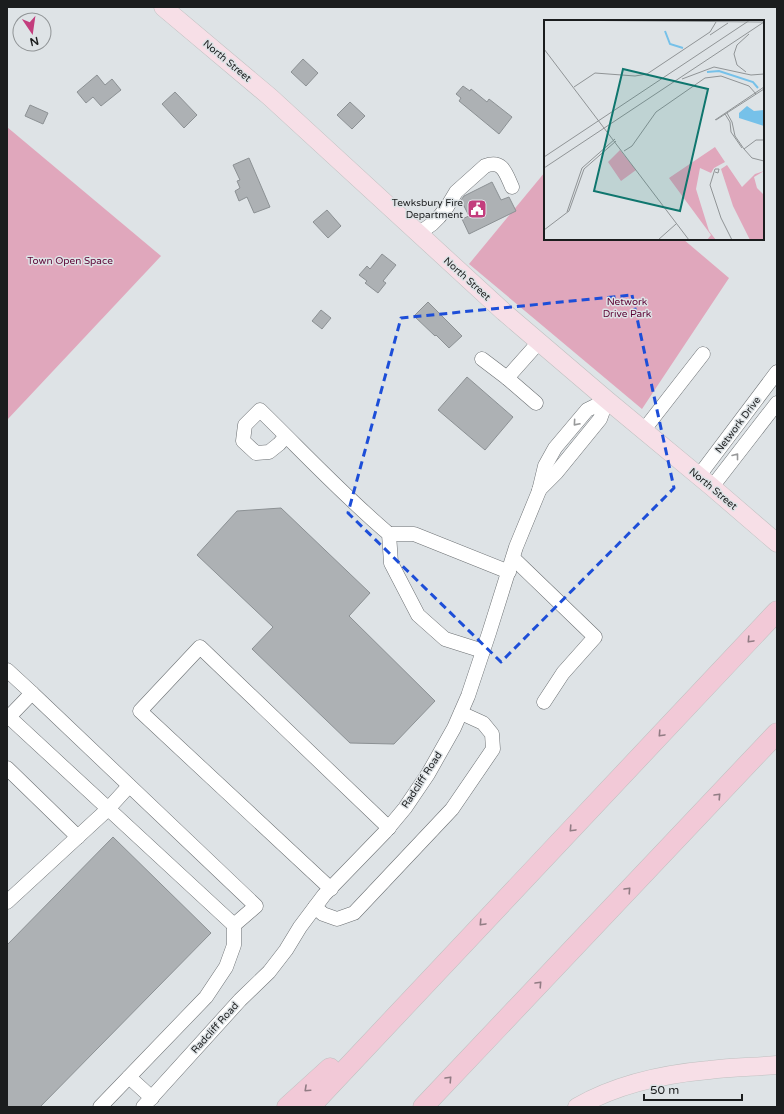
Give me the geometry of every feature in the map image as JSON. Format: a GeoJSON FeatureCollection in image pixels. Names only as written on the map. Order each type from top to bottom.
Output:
{"type":"FeatureCollection","features":[{"type":"Feature","properties":{"kind":"highway"},"geometry":{"type":"LineString","coordinates":[[310,1107],[458,948],[777,612]]}},
{"type":"Feature","properties":{"kind":"highway"},"geometry":{"type":"LineString","coordinates":[[423,1107],[777,733]]}},
{"type":"Feature","properties":{"kind":"highway"},"geometry":{"type":"LineString","coordinates":[[287,1107],[458,948]]}},
{"type":"Feature","properties":{"kind":"main road","name":"North Street"},"geometry":{"type":"LineString","coordinates":[[163,7],[270,97],[504,312],[777,543]]}},
{"type":"Feature","properties":{"kind":"main road"},"geometry":{"type":"LineString","coordinates":[[577,1107],[591,1099],[621,1087],[664,1076],[709,1070],[777,1065]]}},
{"type":"Feature","properties":{"kind":"street"},"geometry":{"type":"LineString","coordinates":[[418,234],[440,217],[456,192],[485,166],[497,164],[501,167],[512,187]]}},
{"type":"Feature","properties":{"kind":"street"},"geometry":{"type":"LineString","coordinates":[[507,378],[539,342]]}},
{"type":"Feature","properties":{"kind":"street"},"geometry":{"type":"LineString","coordinates":[[643,431],[703,354]]}},
{"type":"Feature","properties":{"kind":"street"},"geometry":{"type":"LineString","coordinates":[[482,359],[536,403]]}},
{"type":"Feature","properties":{"kind":"street","name":"Network Drive"},"geometry":{"type":"LineString","coordinates":[[705,482],[777,372]]}},
{"type":"Feature","properties":{"kind":"street","name":"Radcliff Road"},"geometry":{"type":"LineString","coordinates":[[147,1102],[240,1000],[269,972],[315,907],[331,888],[389,828],[405,808],[428,774],[454,728],[468,696],[516,547],[539,491],[556,473],[600,419],[607,400]]}},
{"type":"Feature","properties":{"kind":"street","name":"Network Drive"},"geometry":{"type":"LineString","coordinates":[[705,482],[777,403]]}},
{"type":"Feature","properties":{"kind":"street"},"geometry":{"type":"LineString","coordinates":[[286,436],[371,519],[389,534],[414,534],[511,565],[594,637],[563,673],[544,702]]}},
{"type":"Feature","properties":{"kind":"street"},"geometry":{"type":"LineString","coordinates":[[389,534],[391,563],[418,615],[445,639],[483,651]]}},
{"type":"Feature","properties":{"kind":"street"},"geometry":{"type":"LineString","coordinates":[[331,888],[140,711],[200,647],[389,828]]}},
{"type":"Feature","properties":{"kind":"street"},"geometry":{"type":"LineString","coordinates":[[7,670],[256,906],[234,926]]}},
{"type":"Feature","properties":{"kind":"street"},"geometry":{"type":"LineString","coordinates":[[32,693],[8,718],[234,926],[234,945],[226,967],[206,997],[100,1107]]}},
{"type":"Feature","properties":{"kind":"street"},"geometry":{"type":"LineString","coordinates":[[315,907],[323,914],[337,919],[354,913],[452,809],[493,749],[492,734],[483,723],[461,713]]}},
{"type":"Feature","properties":{"kind":"street"},"geometry":{"type":"LineString","coordinates":[[7,768],[78,837]]}},
{"type":"Feature","properties":{"kind":"street"},"geometry":{"type":"LineString","coordinates":[[7,902],[108,809],[129,786]]}},
{"type":"Feature","properties":{"kind":"street"},"geometry":{"type":"LineString","coordinates":[[129,1077],[147,1102]]}},
{"type":"Feature","properties":{"kind":"highlighted area"},"geometry":{"type":"Polygon","coordinates":[[[632,295],[674,488],[501,662],[348,513],[401,318],[632,295]]]}},
{"type":"Feature","properties":{"kind":"green space","name":"Town Open Space"},"geometry":{"type":"Polygon","coordinates":[[[7,127],[161,256],[7,420],[7,127]]]}},
{"type":"Feature","properties":{"kind":"green space","name":"Network Drive Park"},"geometry":{"type":"Polygon","coordinates":[[[544,173],[544,240],[684,240],[729,278],[642,409],[469,264],[544,173]]]}},
{"type":"Feature","properties":{"kind":"building"},"geometry":{"type":"Polygon","coordinates":[[[303,59],[318,73],[306,86],[291,72],[303,59]]]}},
{"type":"Feature","properties":{"kind":"building"},"geometry":{"type":"Polygon","coordinates":[[[97,75],[105,85],[112,79],[121,90],[101,106],[93,97],[86,103],[77,92],[97,75]]]}},
{"type":"Feature","properties":{"kind":"building"},"geometry":{"type":"Polygon","coordinates":[[[463,86],[470,91],[471,89],[487,102],[489,99],[512,117],[499,134],[459,101],[461,98],[456,94],[463,86]]]}},
{"type":"Feature","properties":{"kind":"building"},"geometry":{"type":"Polygon","coordinates":[[[175,92],[197,115],[184,128],[162,104],[175,92]]]}},
{"type":"Feature","properties":{"kind":"building"},"geometry":{"type":"Polygon","coordinates":[[[350,102],[365,116],[352,129],[337,115],[350,102]]]}},
{"type":"Feature","properties":{"kind":"building"},"geometry":{"type":"Polygon","coordinates":[[[30,105],[48,113],[43,124],[25,116],[30,105]]]}},
{"type":"Feature","properties":{"kind":"building"},"geometry":{"type":"Polygon","coordinates":[[[249,158],[270,207],[254,213],[247,197],[239,201],[235,191],[240,188],[237,181],[240,180],[233,165],[249,158]]]}},
{"type":"Feature","properties":{"kind":"building"},"geometry":{"type":"Polygon","coordinates":[[[492,182],[501,200],[509,197],[516,211],[469,234],[462,219],[469,216],[461,200],[464,196],[492,182]]]}},
{"type":"Feature","properties":{"kind":"building"},"geometry":{"type":"Polygon","coordinates":[[[327,210],[341,226],[328,238],[313,222],[327,210]]]}},
{"type":"Feature","properties":{"kind":"building"},"geometry":{"type":"Polygon","coordinates":[[[382,254],[396,265],[383,281],[386,283],[378,293],[365,283],[367,281],[359,275],[367,266],[370,269],[382,254]]]}},
{"type":"Feature","properties":{"kind":"building"},"geometry":{"type":"Polygon","coordinates":[[[428,302],[462,336],[449,348],[414,316],[428,302]]]}},
{"type":"Feature","properties":{"kind":"building"},"geometry":{"type":"Polygon","coordinates":[[[321,310],[331,318],[322,329],[312,321],[321,310]]]}},
{"type":"Feature","properties":{"kind":"building"},"geometry":{"type":"Polygon","coordinates":[[[467,377],[513,417],[485,450],[438,410],[467,377]]]}},
{"type":"Feature","properties":{"kind":"building"},"geometry":{"type":"Polygon","coordinates":[[[281,508],[370,593],[349,616],[435,701],[394,744],[350,743],[252,649],[273,627],[197,555],[237,511],[281,508]]]}},
{"type":"Feature","properties":{"kind":"building"},"geometry":{"type":"Polygon","coordinates":[[[113,837],[211,933],[40,1107],[7,1107],[7,945],[113,837]]]}},
{"type":"Feature","properties":{"kind":"place","name":"Tewksbury Fire Department"},"geometry":{"type":"Point","coordinates":[477,209]}}]}
